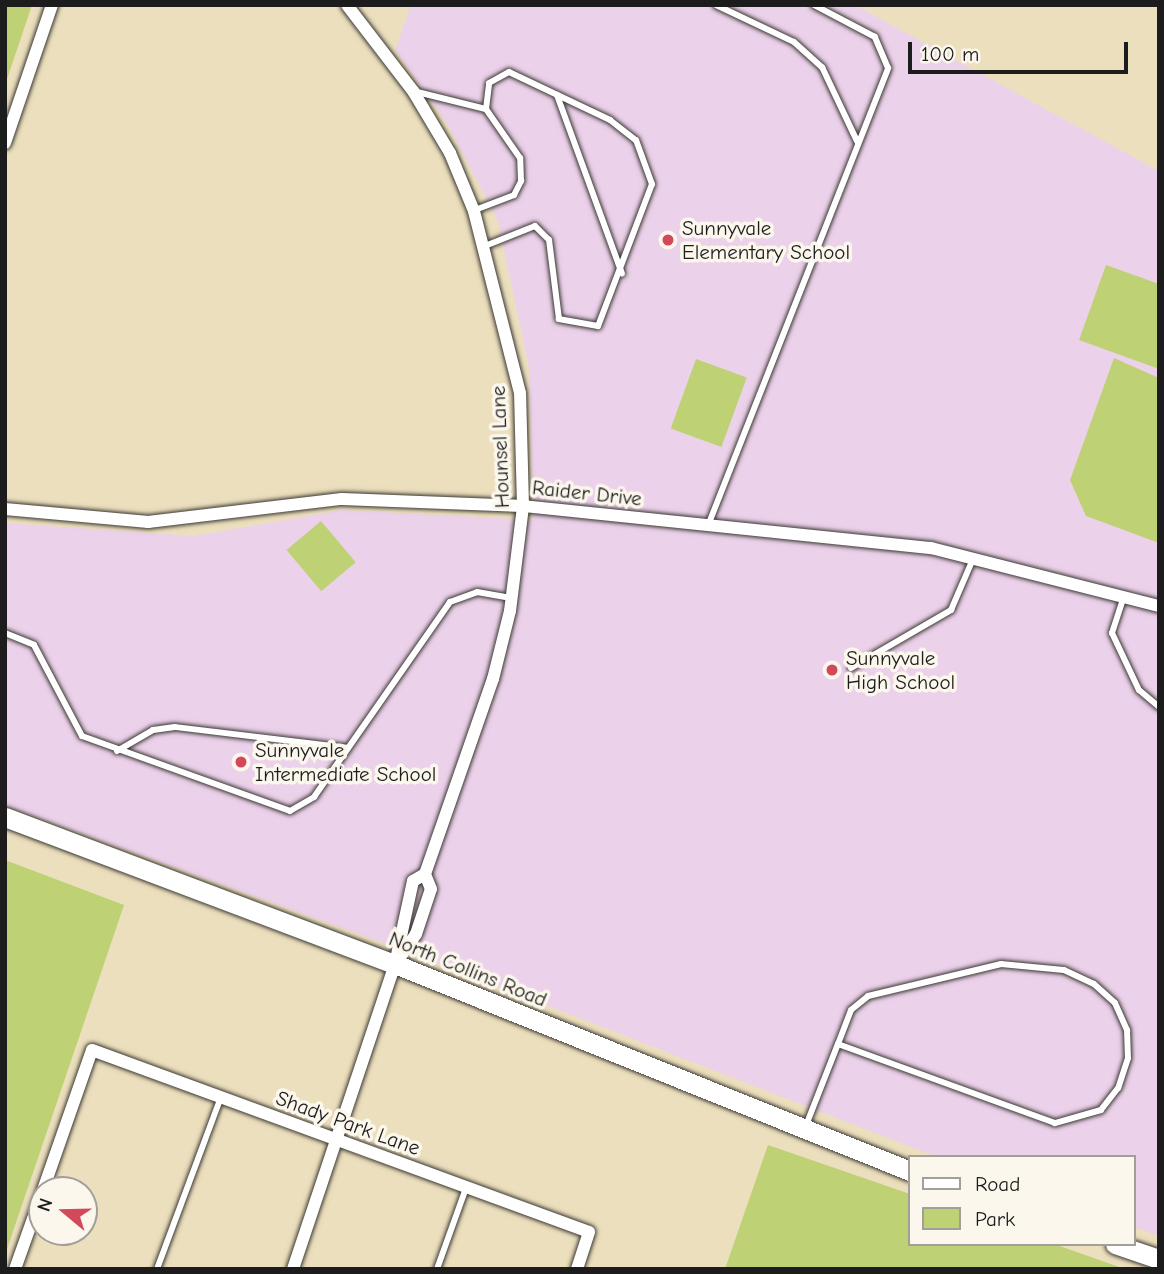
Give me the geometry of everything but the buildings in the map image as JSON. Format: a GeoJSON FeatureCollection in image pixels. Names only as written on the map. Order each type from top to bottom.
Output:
{"type":"FeatureCollection","features":[{"type":"Feature","properties":{"kind":"street"},"geometry":{"type":"LineString","coordinates":[[5,143],[52,5]]}},
{"type":"Feature","properties":{"kind":"street","name":"Hounsel Lane"},"geometry":{"type":"LineString","coordinates":[[346,5],[413,91],[450,153],[485,246],[520,393],[523,506],[512,598],[493,679],[425,874],[413,881],[395,964]]}},
{"type":"Feature","properties":{"kind":"street","name":"Raider Drive"},"geometry":{"type":"LineString","coordinates":[[5,509],[148,522],[342,499],[523,506],[709,523],[973,558],[1159,606]]}},
{"type":"Feature","properties":{"kind":"street","name":"North Collins Road"},"geometry":{"type":"LineString","coordinates":[[5,817],[395,964],[803,1132],[908,1170]]}},
{"type":"Feature","properties":{"kind":"street","name":"Hounsel Lane"},"geometry":{"type":"LineString","coordinates":[[395,964],[416,934],[431,889],[425,874]]}},
{"type":"Feature","properties":{"kind":"street"},"geometry":{"type":"LineString","coordinates":[[293,1269],[395,964]]}},
{"type":"Feature","properties":{"kind":"street","name":"Shady Park Lane"},"geometry":{"type":"LineString","coordinates":[[48,1176],[92,1049],[589,1232],[577,1269]]}},
{"type":"Feature","properties":{"kind":"street"},"geometry":{"type":"LineString","coordinates":[[15,1269],[28,1233]]}},
{"type":"Feature","properties":{"kind":"street"},"geometry":{"type":"LineString","coordinates":[[1121,1246],[1159,1259]]}},
{"type":"Feature","properties":{"kind":"lane"},"geometry":{"type":"LineString","coordinates":[[716,5],[794,42],[822,67],[857,141]]}},
{"type":"Feature","properties":{"kind":"lane"},"geometry":{"type":"LineString","coordinates":[[709,523],[857,141],[888,68],[882,48],[875,37],[814,5]]}},
{"type":"Feature","properties":{"kind":"lane"},"geometry":{"type":"LineString","coordinates":[[474,211],[514,195],[521,181],[520,158],[486,108],[489,83],[509,72],[610,120],[636,140],[645,160],[652,184],[622,274],[598,326],[580,326],[559,319],[549,240],[535,226],[485,246]]}},
{"type":"Feature","properties":{"kind":"lane"},"geometry":{"type":"LineString","coordinates":[[413,91],[486,108]]}},
{"type":"Feature","properties":{"kind":"lane"},"geometry":{"type":"LineString","coordinates":[[556,95],[622,274]]}},
{"type":"Feature","properties":{"kind":"lane"},"geometry":{"type":"LineString","coordinates":[[851,667],[951,610],[973,558]]}},
{"type":"Feature","properties":{"kind":"lane"},"geometry":{"type":"LineString","coordinates":[[5,633],[34,645],[82,736],[117,751],[290,811],[314,797],[450,602],[477,593],[512,598]]}},
{"type":"Feature","properties":{"kind":"lane"},"geometry":{"type":"LineString","coordinates":[[1125,596],[1112,633],[1139,690],[1159,707]]}},
{"type":"Feature","properties":{"kind":"lane"},"geometry":{"type":"LineString","coordinates":[[117,751],[153,730],[175,727],[348,748]]}},
{"type":"Feature","properties":{"kind":"lane"},"geometry":{"type":"LineString","coordinates":[[803,1132],[851,1010],[867,996],[1001,964],[1032,964],[1094,984],[1115,1003],[1127,1030],[1128,1058],[1118,1088],[1101,1110],[1055,1123],[838,1044]]}},
{"type":"Feature","properties":{"kind":"lane"},"geometry":{"type":"LineString","coordinates":[[157,1269],[221,1097]]}},
{"type":"Feature","properties":{"kind":"lane"},"geometry":{"type":"LineString","coordinates":[[437,1269],[467,1186]]}},
{"type":"Feature","properties":{"kind":"shaded area","name":"Sunnyvale High School"},"geometry":{"type":"Polygon","coordinates":[[[411,5],[855,5],[1159,171],[1159,1236],[1136,1228],[1136,1155],[932,1155],[417,955],[5,806],[5,523],[194,536],[342,510],[534,520],[529,368],[498,221],[448,125],[395,50],[411,5]]]}},
{"type":"Feature","properties":{"kind":"green space"},"geometry":{"type":"Polygon","coordinates":[[[5,5],[32,5],[5,85],[5,5]]]}},
{"type":"Feature","properties":{"kind":"green space"},"geometry":{"type":"Polygon","coordinates":[[[1106,265],[1159,284],[1159,369],[1079,340],[1106,265]]]}},
{"type":"Feature","properties":{"kind":"green space"},"geometry":{"type":"Polygon","coordinates":[[[1114,358],[1159,378],[1159,543],[1086,516],[1070,480],[1114,358]]]}},
{"type":"Feature","properties":{"kind":"green space"},"geometry":{"type":"Polygon","coordinates":[[[696,359],[747,377],[721,447],[671,429],[696,359]]]}},
{"type":"Feature","properties":{"kind":"green space"},"geometry":{"type":"Polygon","coordinates":[[[321,521],[356,562],[321,591],[287,550],[321,521]]]}},
{"type":"Feature","properties":{"kind":"green space"},"geometry":{"type":"Polygon","coordinates":[[[5,860],[124,905],[32,1176],[28,1176],[28,1187],[5,1255],[5,860]]]}},
{"type":"Feature","properties":{"kind":"green space"},"geometry":{"type":"Polygon","coordinates":[[[768,1145],[908,1193],[908,1246],[1060,1246],[1125,1269],[725,1269],[768,1145]]]}},
{"type":"Feature","properties":{"kind":"place","name":"Sunnyvale Elementary School"},"geometry":{"type":"Point","coordinates":[668,240]}},
{"type":"Feature","properties":{"kind":"place","name":"Sunnyvale High School"},"geometry":{"type":"Point","coordinates":[832,670]}},
{"type":"Feature","properties":{"kind":"place","name":"Sunnyvale Intermediate School"},"geometry":{"type":"Point","coordinates":[241,762]}}]}
